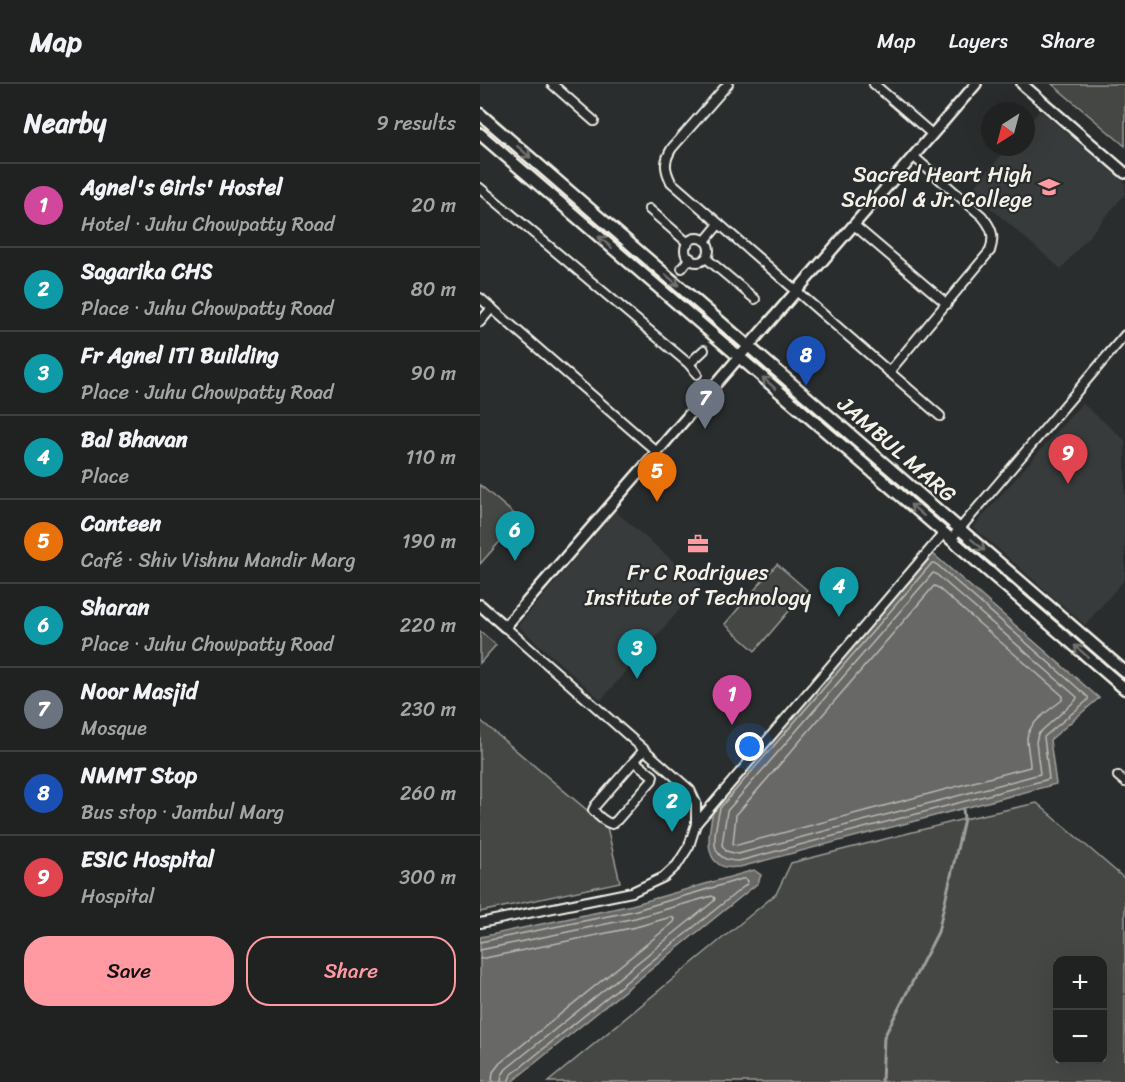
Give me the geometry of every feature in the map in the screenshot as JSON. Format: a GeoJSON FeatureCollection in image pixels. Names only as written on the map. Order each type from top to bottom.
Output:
{"type":"FeatureCollection","features":[{"type":"Feature","properties":{"kind":"main road","name":"JAMBUL MARG"},"geometry":{"type":"LineString","coordinates":[[480,114],[1125,672]]}},
{"type":"Feature","properties":{"kind":"main road","name":"JAMBUL MARG"},"geometry":{"type":"LineString","coordinates":[[480,134],[1125,689]]}},
{"type":"Feature","properties":{"kind":"street"},"geometry":{"type":"LineString","coordinates":[[553,84],[594,121]]}},
{"type":"Feature","properties":{"kind":"street"},"geometry":{"type":"LineString","coordinates":[[728,84],[672,148],[665,160],[666,172],[671,182],[940,416]]}},
{"type":"Feature","properties":{"kind":"street"},"geometry":{"type":"LineString","coordinates":[[874,84],[932,134]]}},
{"type":"Feature","properties":{"kind":"street"},"geometry":{"type":"LineString","coordinates":[[505,627],[976,84]]}},
{"type":"Feature","properties":{"kind":"street"},"geometry":{"type":"LineString","coordinates":[[1022,84],[1125,173]]}},
{"type":"Feature","properties":{"kind":"street"},"geometry":{"type":"LineString","coordinates":[[889,372],[990,251],[994,238],[991,226],[982,216],[913,156]]}},
{"type":"Feature","properties":{"kind":"street"},"geometry":{"type":"LineString","coordinates":[[480,188],[689,364],[697,374]]}},
{"type":"Feature","properties":{"kind":"street"},"geometry":{"type":"LineString","coordinates":[[649,209],[688,243]]}},
{"type":"Feature","properties":{"kind":"street"},"geometry":{"type":"LineString","coordinates":[[705,241],[719,224]]}},
{"type":"Feature","properties":{"kind":"street"},"geometry":{"type":"LineString","coordinates":[[854,225],[946,304]]}},
{"type":"Feature","properties":{"kind":"street"},"geometry":{"type":"LineString","coordinates":[[696,238],[705,241],[709,249],[706,258],[697,261],[690,258],[686,253],[688,243],[696,238]]}},
{"type":"Feature","properties":{"kind":"street"},"geometry":{"type":"LineString","coordinates":[[682,268],[690,258]]}},
{"type":"Feature","properties":{"kind":"street"},"geometry":{"type":"LineString","coordinates":[[706,258],[755,299]]}},
{"type":"Feature","properties":{"kind":"street"},"geometry":{"type":"LineString","coordinates":[[480,298],[657,452]]}},
{"type":"Feature","properties":{"kind":"street"},"geometry":{"type":"LineString","coordinates":[[480,322],[492,308]]}},
{"type":"Feature","properties":{"kind":"street"},"geometry":{"type":"LineString","coordinates":[[696,824],[947,536],[960,529],[1125,335]]}},
{"type":"Feature","properties":{"kind":"street"},"geometry":{"type":"LineString","coordinates":[[689,364],[704,350]]}},
{"type":"Feature","properties":{"kind":"street"},"geometry":{"type":"LineString","coordinates":[[480,605],[690,790],[696,803],[696,824],[689,846],[677,865],[664,877],[632,892],[480,923]]}},
{"type":"Feature","properties":{"kind":"street"},"geometry":{"type":"LineString","coordinates":[[634,761],[653,776],[652,780],[617,820],[612,824],[607,823],[595,813],[593,810],[595,806],[634,761],[644,750]]}},
{"type":"Feature","properties":{"kind":"shaded area"},"geometry":{"type":"Polygon","coordinates":[[[1052,84],[1125,84],[1125,146],[1052,84]]]}},
{"type":"Feature","properties":{"kind":"shaded area","name":"Sacred Heart High School & Jr. College"},"geometry":{"type":"Polygon","coordinates":[[[1040,110],[1125,183],[1125,194],[1061,269],[971,191],[1000,156],[1035,156],[1035,116],[1040,110]]]}},
{"type":"Feature","properties":{"kind":"shaded area"},"geometry":{"type":"Polygon","coordinates":[[[1082,403],[1125,440],[1125,579],[1085,625],[973,527],[1082,403]]]}},
{"type":"Feature","properties":{"kind":"shaded area"},"geometry":{"type":"Polygon","coordinates":[[[480,485],[520,519],[480,564],[480,485]]]}},
{"type":"Feature","properties":{"kind":"shaded area"},"geometry":{"type":"Polygon","coordinates":[[[615,511],[701,585],[601,700],[518,626],[615,511]]]}},
{"type":"Feature","properties":{"kind":"shaded area"},"geometry":{"type":"Polygon","coordinates":[[[777,564],[807,590],[755,651],[725,624],[777,564]]]}},
{"type":"Feature","properties":{"kind":"shaded area"},"geometry":{"type":"Polygon","coordinates":[[[480,631],[496,645],[480,663],[480,631]]]}},
{"type":"Feature","properties":{"kind":"shaded area"},"geometry":{"type":"Polygon","coordinates":[[[480,720],[607,827],[620,882],[480,912],[480,720]]]}},
{"type":"Feature","properties":{"kind":"shaded area"},"geometry":{"type":"Polygon","coordinates":[[[1037,803],[1125,879],[1125,1082],[548,1082],[776,894],[791,863],[1037,803]]]}},
{"type":"Feature","properties":{"kind":"water"},"geometry":{"type":"Polygon","coordinates":[[[932,553],[1099,698],[1050,740],[1056,784],[740,867],[727,867],[717,863],[712,857],[709,840],[714,806],[932,553]]]}},
{"type":"Feature","properties":{"kind":"water"},"geometry":{"type":"Polygon","coordinates":[[[754,870],[761,875],[758,883],[514,1080],[511,1082],[480,1082],[480,937],[632,905],[754,870]]]}},
{"type":"Feature","properties":{"kind":"waterway"},"geometry":{"type":"LineString","coordinates":[[882,1082],[884,1037],[938,932],[964,819],[963,809]]}},
{"type":"Feature","properties":{"kind":"place","name":"Sacred Heart High School & Jr. College"},"geometry":{"type":"Point","coordinates":[1049,187]}},
{"type":"Feature","properties":{"kind":"place","name":"NMMT Stop"},"geometry":{"type":"Point","coordinates":[806,386]}},
{"type":"Feature","properties":{"kind":"place","name":"Noor Masjid"},"geometry":{"type":"Point","coordinates":[705,429]}},
{"type":"Feature","properties":{"kind":"place","name":"ESIC Hospital"},"geometry":{"type":"Point","coordinates":[1068,484]}},
{"type":"Feature","properties":{"kind":"place","name":"Canteen"},"geometry":{"type":"Point","coordinates":[657,502]}},
{"type":"Feature","properties":{"kind":"place","name":"Fr C Rodrigues Institute of Technology"},"geometry":{"type":"Point","coordinates":[698,544]}},
{"type":"Feature","properties":{"kind":"place","name":"Sharan"},"geometry":{"type":"Point","coordinates":[515,561]}},
{"type":"Feature","properties":{"kind":"place","name":"Bal Bhavan"},"geometry":{"type":"Point","coordinates":[839,617]}},
{"type":"Feature","properties":{"kind":"place","name":"Fr Agnel ITI Building"},"geometry":{"type":"Point","coordinates":[637,679]}},
{"type":"Feature","properties":{"kind":"place","name":"Agnel's Girls' Hostel"},"geometry":{"type":"Point","coordinates":[732,725]}},
{"type":"Feature","properties":{"kind":"place","name":"Sagarika CHS"},"geometry":{"type":"Point","coordinates":[672,832]}}]}
